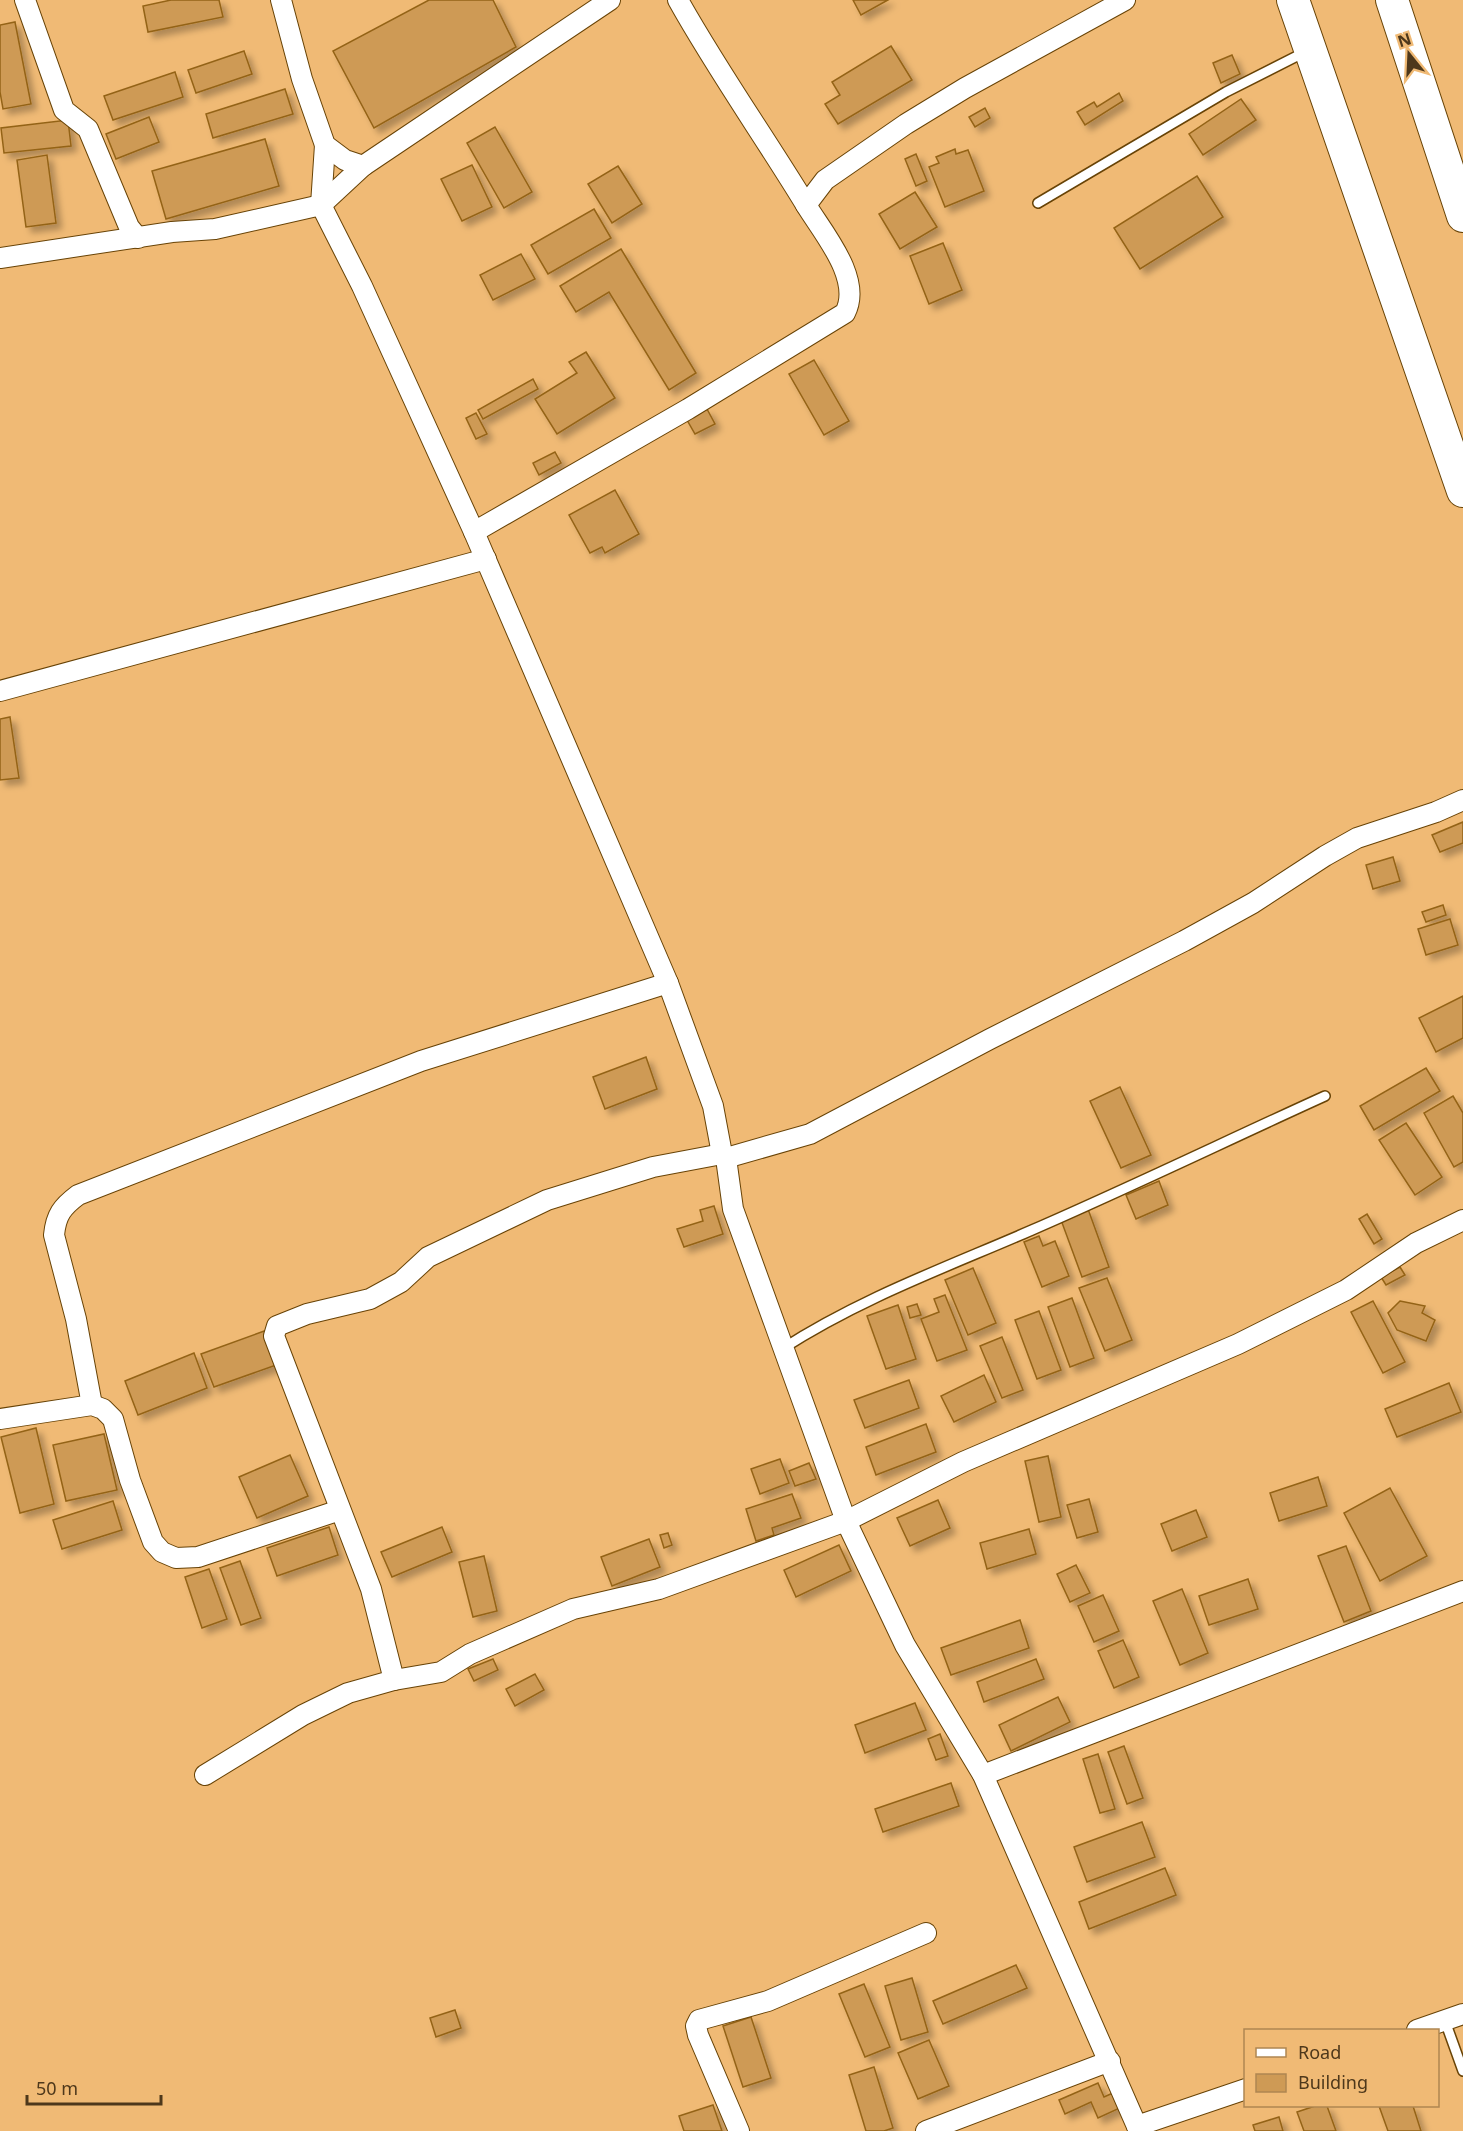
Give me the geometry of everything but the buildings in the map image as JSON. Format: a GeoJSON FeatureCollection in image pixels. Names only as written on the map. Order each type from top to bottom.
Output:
{"type":"FeatureCollection","features":[{"type":"Feature","properties":{"kind":"highway"},"geometry":{"type":"LineString","coordinates":[[1293,0],[1463,491]]}},
{"type":"Feature","properties":{"kind":"highway"},"geometry":{"type":"LineString","coordinates":[[1392,0],[1463,216]]}},
{"type":"Feature","properties":{"kind":"street"},"geometry":{"type":"LineString","coordinates":[[25,0],[64,110],[88,129],[129,226],[138,238]]}},
{"type":"Feature","properties":{"kind":"street"},"geometry":{"type":"LineString","coordinates":[[0,258],[215,229],[321,205],[363,166],[610,0]]}},
{"type":"Feature","properties":{"kind":"street"},"geometry":{"type":"LineString","coordinates":[[474,532],[688,409],[845,313],[849,304],[849,288],[843,267],[678,0]]}},
{"type":"Feature","properties":{"kind":"street"},"geometry":{"type":"LineString","coordinates":[[806,205],[825,180],[906,124],[965,88],[1125,0]]}},
{"type":"Feature","properties":{"kind":"street"},"geometry":{"type":"LineString","coordinates":[[287,4],[302,80],[326,145],[321,205],[362,286],[474,532],[668,983],[713,1106],[733,1209],[846,1521],[905,1646],[983,1774],[1138,2128],[1244,2089]]}},
{"type":"Feature","properties":{"kind":"street"},"geometry":{"type":"LineString","coordinates":[[326,145],[345,160],[363,166]]}},
{"type":"Feature","properties":{"kind":"street"},"geometry":{"type":"LineString","coordinates":[[0,691],[486,559]]}},
{"type":"Feature","properties":{"kind":"street"},"geometry":{"type":"LineString","coordinates":[[394,1680],[371,1589],[274,1336],[277,1326],[307,1314],[370,1299],[401,1282],[428,1257],[547,1200],[653,1167],[724,1156],[810,1134],[990,1039],[1184,941],[1253,903],[1324,856],[1357,838],[1436,812],[1463,800]]}},
{"type":"Feature","properties":{"kind":"street"},"geometry":{"type":"LineString","coordinates":[[92,1405],[76,1318],[54,1235],[55,1222],[61,1208],[78,1195],[421,1061],[668,983]]}},
{"type":"Feature","properties":{"kind":"street"},"geometry":{"type":"LineString","coordinates":[[205,1775],[303,1716],[348,1694],[394,1680],[441,1672],[470,1654],[573,1609],[658,1589],[846,1521],[963,1462],[1238,1344],[1346,1290],[1416,1243],[1463,1220]]}},
{"type":"Feature","properties":{"kind":"street"},"geometry":{"type":"LineString","coordinates":[[0,1419],[92,1405],[103,1409],[113,1419],[130,1480],[153,1542],[162,1552],[176,1558],[198,1557],[340,1510]]}},
{"type":"Feature","properties":{"kind":"street"},"geometry":{"type":"LineString","coordinates":[[983,1774],[1463,1591]]}},
{"type":"Feature","properties":{"kind":"street"},"geometry":{"type":"LineString","coordinates":[[739,2131],[698,2035],[696,2026],[699,2020],[768,2001],[926,1933]]}},
{"type":"Feature","properties":{"kind":"street"},"geometry":{"type":"LineString","coordinates":[[1423,2029],[1454,2018]]}},
{"type":"Feature","properties":{"kind":"street"},"geometry":{"type":"LineString","coordinates":[[926,2131],[1110,2061]]}},
{"type":"Feature","properties":{"kind":"lane"},"geometry":{"type":"LineString","coordinates":[[1038,203],[1226,92],[1309,51]]}},
{"type":"Feature","properties":{"kind":"lane"},"geometry":{"type":"LineString","coordinates":[[782,1349],[824,1322],[919,1276],[1032,1230],[1325,1096]]}},
{"type":"Feature","properties":{"kind":"lane"},"geometry":{"type":"LineString","coordinates":[[1454,2018],[1463,2071]]}}]}
